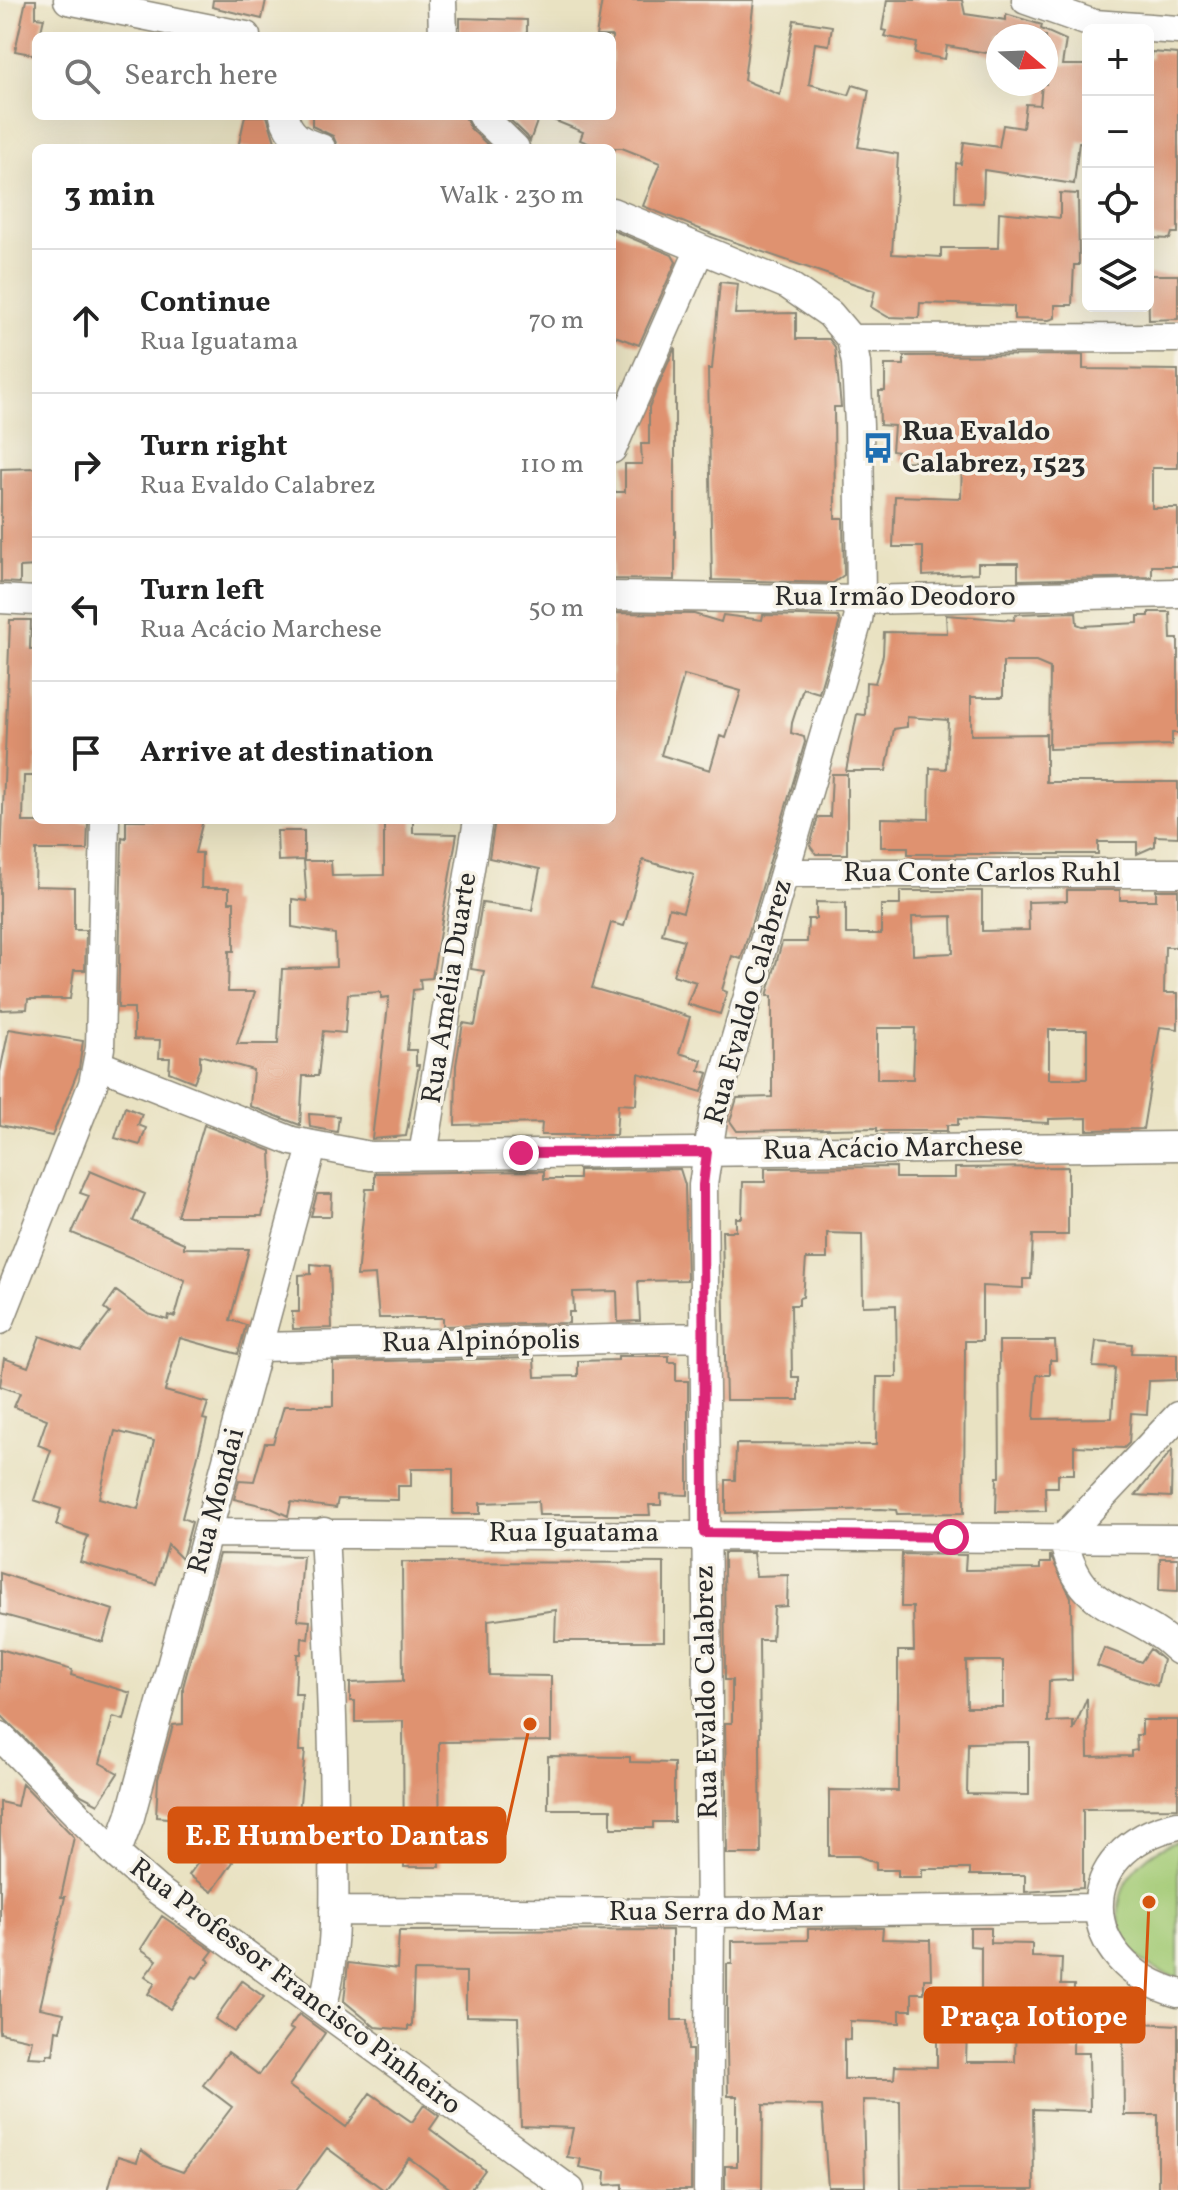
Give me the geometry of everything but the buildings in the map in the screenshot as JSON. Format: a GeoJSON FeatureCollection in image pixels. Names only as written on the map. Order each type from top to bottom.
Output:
{"type":"FeatureCollection","features":[{"type":"Feature","properties":{"kind":"street"},"geometry":{"type":"LineString","coordinates":[[68,0],[226,32]]}},
{"type":"Feature","properties":{"kind":"street"},"geometry":{"type":"LineString","coordinates":[[442,0],[443,32]]}},
{"type":"Feature","properties":{"kind":"street"},"geometry":{"type":"LineString","coordinates":[[1026,0],[1094,24],[1178,30]]}},
{"type":"Feature","properties":{"kind":"street"},"geometry":{"type":"LineString","coordinates":[[285,120],[289,132],[309,144]]}},
{"type":"Feature","properties":{"kind":"street"},"geometry":{"type":"LineString","coordinates":[[486,120],[511,144]]}},
{"type":"Feature","properties":{"kind":"street"},"geometry":{"type":"LineString","coordinates":[[616,214],[788,285],[830,314],[851,339],[1178,338]]}},
{"type":"Feature","properties":{"kind":"street"},"geometry":{"type":"LineString","coordinates":[[616,440],[700,249]]}},
{"type":"Feature","properties":{"kind":"street","name":"Rua Evaldo Calabrez"},"geometry":{"type":"LineString","coordinates":[[708,2190],[710,1913],[703,1185],[714,1113],[787,873],[847,662],[861,600],[858,399],[851,339]]}},
{"type":"Feature","properties":{"kind":"street","name":"Rua Irmão Deodoro"},"geometry":{"type":"LineString","coordinates":[[616,596],[861,600],[1178,593]]}},
{"type":"Feature","properties":{"kind":"street"},"geometry":{"type":"LineString","coordinates":[[0,599],[32,601]]}},
{"type":"Feature","properties":{"kind":"street"},"geometry":{"type":"LineString","coordinates":[[0,1320],[93,1084],[97,1064],[105,824]]}},
{"type":"Feature","properties":{"kind":"street","name":"Rua Amélia Duarte"},"geometry":{"type":"LineString","coordinates":[[423,1155],[477,824]]}},
{"type":"Feature","properties":{"kind":"street","name":"Rua Conte Carlos Ruhl"},"geometry":{"type":"LineString","coordinates":[[787,873],[1178,873]]}},
{"type":"Feature","properties":{"kind":"street","name":"Rua Acácio Marchese"},"geometry":{"type":"LineString","coordinates":[[97,1064],[312,1147],[370,1156],[1178,1146]]}},
{"type":"Feature","properties":{"kind":"street","name":"Rua Mondai"},"geometry":{"type":"LineString","coordinates":[[116,1854],[130,1817],[209,1533],[312,1147]]}},
{"type":"Feature","properties":{"kind":"street","name":"Rua Alpinópolis"},"geometry":{"type":"LineString","coordinates":[[259,1347],[704,1337]]}},
{"type":"Feature","properties":{"kind":"street"},"geometry":{"type":"LineString","coordinates":[[1178,1416],[1063,1538],[1068,1560],[1086,1593],[1166,1639],[1178,1650]]}},
{"type":"Feature","properties":{"kind":"street"},"geometry":{"type":"LineString","coordinates":[[322,2008],[331,1977],[334,1911],[334,1727],[324,1532]]}},
{"type":"Feature","properties":{"kind":"street","name":"Rua Iguatama"},"geometry":{"type":"LineString","coordinates":[[209,1533],[704,1533],[1178,1539]]}},
{"type":"Feature","properties":{"kind":"street","name":"Rua Professor Francisco Pinheiro"},"geometry":{"type":"LineString","coordinates":[[0,1736],[116,1854],[156,1889],[570,2190]]}},
{"type":"Feature","properties":{"kind":"street"},"geometry":{"type":"LineString","coordinates":[[1178,1825],[1150,1832],[1120,1854],[1106,1877],[1097,1908],[1100,1928],[1112,1949],[1135,1972],[1161,1989],[1178,1993]]}},
{"type":"Feature","properties":{"kind":"street","name":"Rua Serra do Mar"},"geometry":{"type":"LineString","coordinates":[[334,1911],[710,1913],[1097,1908]]}},
{"type":"Feature","properties":{"kind":"green space"},"geometry":{"type":"Polygon","coordinates":[[[1178,1841],[1178,1978],[1152,1968],[1132,1950],[1122,1932],[1119,1914],[1121,1895],[1141,1862],[1178,1841]]]}},
{"type":"Feature","properties":{"kind":"place","name":"Rua Evaldo Calabrez, 1523"},"geometry":{"type":"Point","coordinates":[878,448]}},
{"type":"Feature","properties":{"kind":"place","name":"E.E Humberto Dantas"},"geometry":{"type":"Point","coordinates":[530,1724]}},
{"type":"Feature","properties":{"kind":"place","name":"Praça Iotiope"},"geometry":{"type":"Point","coordinates":[1149,1902]}},
{"type":"Feature","properties":{"kind":"route"},"geometry":{"type":"LineString","coordinates":[[521,1153],[707,1152],[703,1185],[704,1533],[951,1537]]}}]}
